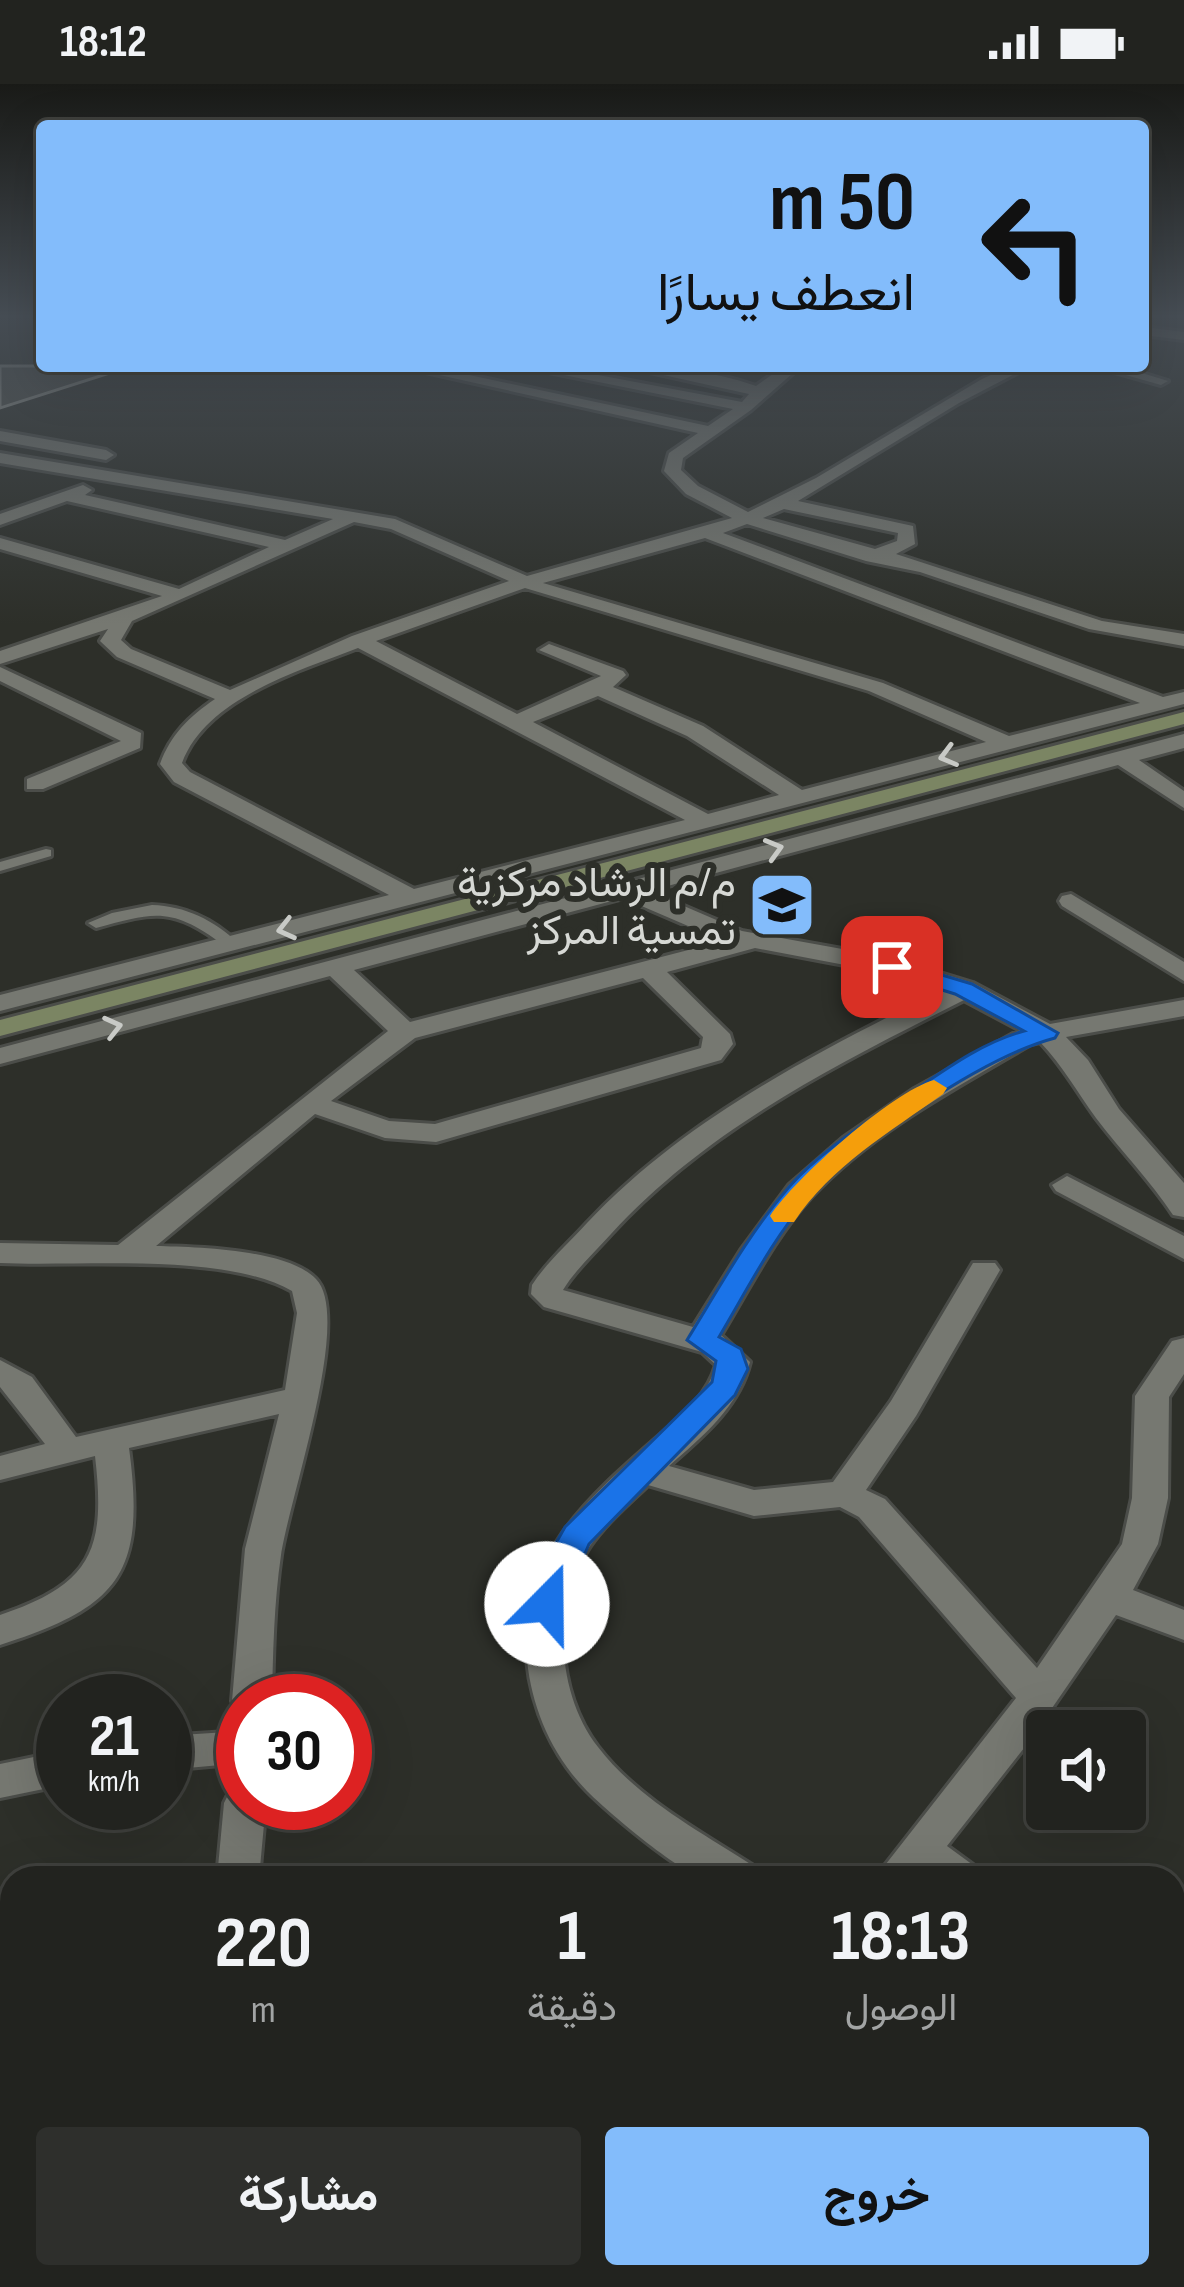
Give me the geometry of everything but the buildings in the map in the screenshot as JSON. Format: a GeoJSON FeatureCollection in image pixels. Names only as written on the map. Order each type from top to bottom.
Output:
{"type":"FeatureCollection","features":[{"type":"Feature","properties":{"kind":"main road"},"geometry":{"type":"LineString","coordinates":[[0,1028],[731,837],[1174,712],[1184,741]]}},
{"type":"Feature","properties":{"kind":"main road"},"geometry":{"type":"LineString","coordinates":[[703,820],[731,837]]}},
{"type":"Feature","properties":{"kind":"main road"},"geometry":{"type":"LineString","coordinates":[[353,911],[374,932]]}},
{"type":"Feature","properties":{"kind":"street"},"geometry":{"type":"LineString","coordinates":[[648,418],[710,431]]}},
{"type":"Feature","properties":{"kind":"street"},"geometry":{"type":"LineString","coordinates":[[727,418],[676,456],[672,471],[698,494],[750,518],[1125,632],[1184,640]]}},
{"type":"Feature","properties":{"kind":"street"},"geometry":{"type":"LineString","coordinates":[[409,896],[182,776],[171,764],[182,735],[232,698],[359,640],[521,582],[750,518],[925,418]]}},
{"type":"Feature","properties":{"kind":"street"},"geometry":{"type":"LineString","coordinates":[[0,436],[139,464],[117,478],[0,520]]}},
{"type":"Feature","properties":{"kind":"street"},"geometry":{"type":"LineString","coordinates":[[0,458],[395,524],[521,582],[701,640],[876,687],[1004,742]]}},
{"type":"Feature","properties":{"kind":"street"},"geometry":{"type":"LineString","coordinates":[[65,496],[287,546]]}},
{"type":"Feature","properties":{"kind":"street"},"geometry":{"type":"LineString","coordinates":[[782,503],[908,530],[906,544],[878,556],[795,571]]}},
{"type":"Feature","properties":{"kind":"street"},"geometry":{"type":"LineString","coordinates":[[0,658],[181,595],[351,517]]}},
{"type":"Feature","properties":{"kind":"street"},"geometry":{"type":"LineString","coordinates":[[706,532],[795,571],[1049,657],[1174,712]]}},
{"type":"Feature","properties":{"kind":"street"},"geometry":{"type":"LineString","coordinates":[[0,543],[181,595]]}},
{"type":"Feature","properties":{"kind":"street"},"geometry":{"type":"LineString","coordinates":[[125,617],[112,635],[112,646],[232,698]]}},
{"type":"Feature","properties":{"kind":"street"},"geometry":{"type":"LineString","coordinates":[[1049,657],[1125,632]]}},
{"type":"Feature","properties":{"kind":"street"},"geometry":{"type":"LineString","coordinates":[[359,640],[703,820]]}},
{"type":"Feature","properties":{"kind":"street"},"geometry":{"type":"LineString","coordinates":[[518,721],[598,688],[616,675],[549,650]]}},
{"type":"Feature","properties":{"kind":"street"},"geometry":{"type":"LineString","coordinates":[[0,673],[133,738],[129,748],[35,784]]}},
{"type":"Feature","properties":{"kind":"street"},"geometry":{"type":"LineString","coordinates":[[598,688],[695,731],[796,796]]}},
{"type":"Feature","properties":{"kind":"street"},"geometry":{"type":"LineString","coordinates":[[0,1003],[1004,742],[1174,712]]}},
{"type":"Feature","properties":{"kind":"street"},"geometry":{"type":"LineString","coordinates":[[0,1055],[1184,741]]}},
{"type":"Feature","properties":{"kind":"street"},"geometry":{"type":"LineString","coordinates":[[1120,757],[1184,801]]}},
{"type":"Feature","properties":{"kind":"street"},"geometry":{"type":"LineString","coordinates":[[592,874],[706,926],[754,941],[892,967],[964,989],[1046,1033],[1078,1066],[1108,1114],[1144,1151],[1184,1208]]}},
{"type":"Feature","properties":{"kind":"street"},"geometry":{"type":"LineString","coordinates":[[1071,901],[1184,974]]}},
{"type":"Feature","properties":{"kind":"street"},"geometry":{"type":"LineString","coordinates":[[123,1257],[405,1032],[754,941]]}},
{"type":"Feature","properties":{"kind":"street"},"geometry":{"type":"LineString","coordinates":[[338,969],[405,1032]]}},
{"type":"Feature","properties":{"kind":"street"},"geometry":{"type":"LineString","coordinates":[[311,1103],[385,1130],[436,1133],[711,1054],[719,1044],[716,1034],[650,970]]}},
{"type":"Feature","properties":{"kind":"street"},"geometry":{"type":"LineString","coordinates":[[719,1866],[648,1817],[585,1762],[565,1731],[552,1694],[544,1646],[547,1604],[577,1536],[704,1413],[732,1374],[733,1363],[727,1352],[702,1340],[555,1300],[547,1294],[548,1285],[638,1190],[707,1132],[813,1067],[964,989]]}},
{"type":"Feature","properties":{"kind":"street"},"geometry":{"type":"LineString","coordinates":[[702,1340],[752,1257],[800,1191],[827,1166],[993,1052],[1046,1033],[1090,1029],[1184,1008]]}},
{"type":"Feature","properties":{"kind":"street"},"geometry":{"type":"LineString","coordinates":[[1067,1185],[1184,1249]]}},
{"type":"Feature","properties":{"kind":"street"},"geometry":{"type":"LineString","coordinates":[[0,1253],[243,1264],[305,1286],[314,1309],[266,1532],[253,1674]]}},
{"type":"Feature","properties":{"kind":"street"},"geometry":{"type":"LineString","coordinates":[[844,1495],[904,1408],[984,1270]]}},
{"type":"Feature","properties":{"kind":"street"},"geometry":{"type":"LineString","coordinates":[[909,1865],[1039,1697],[1110,1597],[1140,1544],[1154,1444],[1152,1396],[1184,1349]]}},
{"type":"Feature","properties":{"kind":"street"},"geometry":{"type":"LineString","coordinates":[[0,1371],[20,1385],[67,1450]]}},
{"type":"Feature","properties":{"kind":"street"},"geometry":{"type":"LineString","coordinates":[[0,1468],[297,1399]]}},
{"type":"Feature","properties":{"kind":"street"},"geometry":{"type":"LineString","coordinates":[[0,1630],[76,1597],[107,1570],[121,1505],[111,1440]]}},
{"type":"Feature","properties":{"kind":"street"},"geometry":{"type":"LineString","coordinates":[[641,1471],[754,1503],[844,1495],[872,1508],[1039,1697]]}},
{"type":"Feature","properties":{"kind":"street"},"geometry":{"type":"LineString","coordinates":[[1110,1597],[1184,1625]]}},
{"type":"Feature","properties":{"kind":"street"},"geometry":{"type":"LineString","coordinates":[[0,1781],[36,1774]]}},
{"type":"Feature","properties":{"kind":"street"},"geometry":{"type":"LineString","coordinates":[[239,1866],[242,1830]]}},
{"type":"Feature","properties":{"kind":"lane"},"geometry":{"type":"LineString","coordinates":[[0,867],[46,853]]}},
{"type":"Feature","properties":{"kind":"lane"},"geometry":{"type":"LineString","coordinates":[[96,923],[165,907],[188,912],[230,943]]}},
{"type":"Feature","properties":{"kind":"slow traffic"},"geometry":{"type":"LineString","coordinates":[[784,1216],[800,1191],[827,1166],[934,1088]]}},
{"type":"Feature","properties":{"kind":"place","name":"م/م الرشاد مركزية تمسية المركز"},"geometry":{"type":"Point","coordinates":[782,905]}},
{"type":"Feature","properties":{"kind":"route"},"geometry":{"type":"LineString","coordinates":[[547,1604],[577,1536],[724,1388],[733,1369],[730,1356],[702,1340],[752,1257],[800,1191],[854,1144],[948,1079],[1011,1042],[1046,1033],[964,989],[892,967]]}}]}
